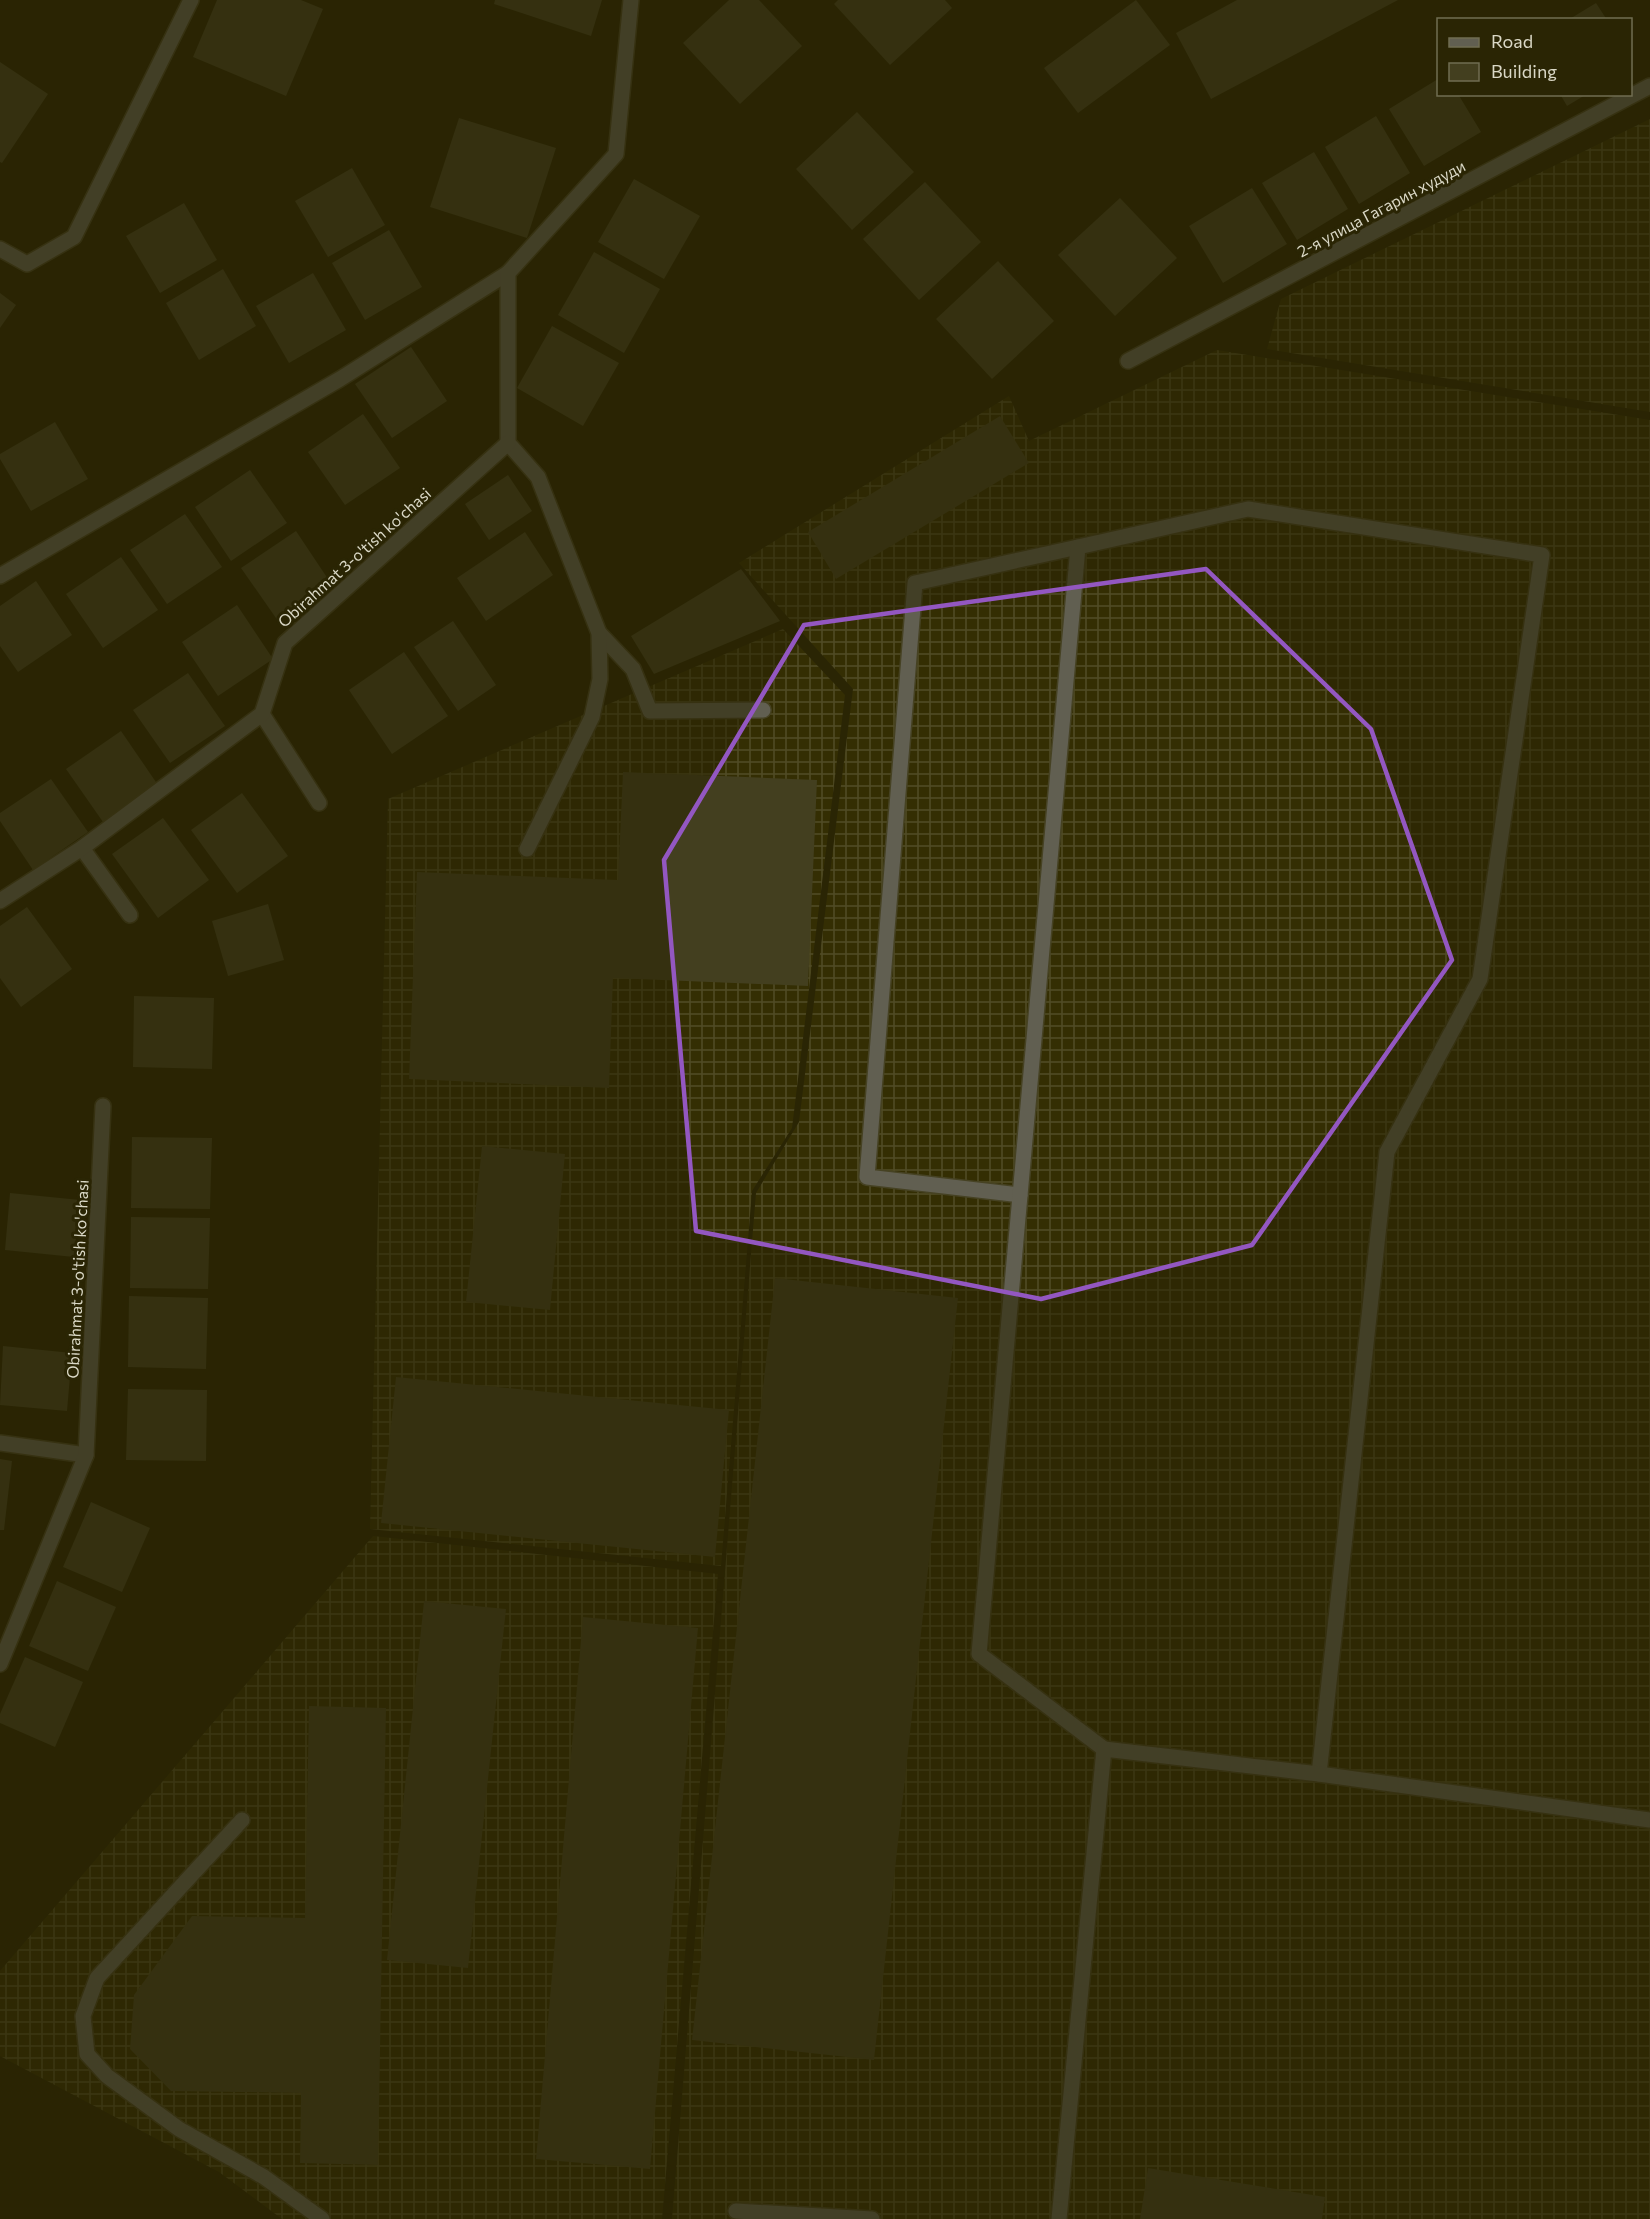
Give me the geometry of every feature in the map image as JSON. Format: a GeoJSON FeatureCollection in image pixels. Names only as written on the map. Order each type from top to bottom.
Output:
{"type":"FeatureCollection","features":[{"type":"Feature","properties":{"kind":"street"},"geometry":{"type":"LineString","coordinates":[[0,249],[27,264],[74,237],[191,0]]}},
{"type":"Feature","properties":{"kind":"street"},"geometry":{"type":"LineString","coordinates":[[0,576],[340,379],[508,273],[616,154],[631,0]]}},
{"type":"Feature","properties":{"kind":"street","name":"2-я улица Гагарин худуди"},"geometry":{"type":"LineString","coordinates":[[1632,95],[1650,86]]}},
{"type":"Feature","properties":{"kind":"street","name":"2-я улица Гагарин худуди"},"geometry":{"type":"LineString","coordinates":[[1128,361],[1631,96]]}},
{"type":"Feature","properties":{"kind":"street"},"geometry":{"type":"LineString","coordinates":[[508,273],[508,443],[538,477],[599,633],[600,679],[592,717],[527,849]]}},
{"type":"Feature","properties":{"kind":"street","name":"Obirahmat 3-o'tish ko'chasi"},"geometry":{"type":"LineString","coordinates":[[262,714],[285,643],[508,443]]}},
{"type":"Feature","properties":{"kind":"street"},"geometry":{"type":"LineString","coordinates":[[1020,1195],[867,1177],[915,583],[1248,509],[1542,555],[1480,979],[1387,1152],[1318,1774]]}},
{"type":"Feature","properties":{"kind":"street"},"geometry":{"type":"LineString","coordinates":[[1077,547],[979,1654],[1104,1749],[1318,1774],[1650,1820]]}},
{"type":"Feature","properties":{"kind":"street"},"geometry":{"type":"LineString","coordinates":[[599,633],[633,669],[650,711],[764,710]]}},
{"type":"Feature","properties":{"kind":"street"},"geometry":{"type":"LineString","coordinates":[[0,901],[82,848],[262,714],[319,803]]}},
{"type":"Feature","properties":{"kind":"street"},"geometry":{"type":"LineString","coordinates":[[82,848],[130,915]]}},
{"type":"Feature","properties":{"kind":"street","name":"Obirahmat 3-o'tish ko'chasi"},"geometry":{"type":"LineString","coordinates":[[0,1664],[86,1455],[103,1106]]}},
{"type":"Feature","properties":{"kind":"street"},"geometry":{"type":"LineString","coordinates":[[0,1443],[86,1455]]}},
{"type":"Feature","properties":{"kind":"street"},"geometry":{"type":"LineString","coordinates":[[1059,2219],[1104,1749]]}},
{"type":"Feature","properties":{"kind":"street"},"geometry":{"type":"LineString","coordinates":[[242,1820],[96,1978],[83,2016],[87,2054],[107,2076],[179,2129],[264,2176],[322,2219]]}},
{"type":"Feature","properties":{"kind":"street"},"geometry":{"type":"LineString","coordinates":[[736,2211],[872,2219]]}},
{"type":"Feature","properties":{"kind":"highlighted area"},"geometry":{"type":"Polygon","coordinates":[[[1206,569],[1371,729],[1452,960],[1252,1245],[1041,1299],[696,1231],[664,860],[804,625],[1206,569]]]}},
{"type":"Feature","properties":{"kind":"shaded area"},"geometry":{"type":"Polygon","coordinates":[[[1650,119],[1650,412],[1267,349],[1281,299],[1650,119]]]}},
{"type":"Feature","properties":{"kind":"shaded area"},"geometry":{"type":"Polygon","coordinates":[[[1217,350],[1650,420],[1650,2219],[672,2219],[756,1193],[799,1122],[853,689],[739,563],[1009,396],[1029,441],[1217,350]]]}},
{"type":"Feature","properties":{"kind":"shaded area"},"geometry":{"type":"Polygon","coordinates":[[[783,629],[845,695],[792,1128],[752,1191],[721,1566],[370,1529],[388,799],[783,629]]]}},
{"type":"Feature","properties":{"kind":"shaded area"},"geometry":{"type":"Polygon","coordinates":[[[373,1536],[718,1574],[662,2219],[282,2219],[219,2172],[0,2056],[0,1971],[373,1536]]]}},
{"type":"Feature","properties":{"kind":"building"},"geometry":{"type":"Polygon","coordinates":[[[217,0],[301,0],[323,9],[286,96],[193,57],[217,0]]]}},
{"type":"Feature","properties":{"kind":"building"},"geometry":{"type":"Polygon","coordinates":[[[495,0],[602,0],[591,36],[494,4],[495,0]]]}},
{"type":"Feature","properties":{"kind":"building"},"geometry":{"type":"Polygon","coordinates":[[[729,0],[759,0],[802,46],[740,104],[683,43],[729,0]]]}},
{"type":"Feature","properties":{"kind":"building"},"geometry":{"type":"Polygon","coordinates":[[[838,0],[945,0],[952,8],[890,65],[834,4],[838,0]]]}},
{"type":"Feature","properties":{"kind":"building"},"geometry":{"type":"Polygon","coordinates":[[[1136,0],[1170,45],[1078,113],[1044,68],[1136,0]]]}},
{"type":"Feature","properties":{"kind":"building"},"geometry":{"type":"Polygon","coordinates":[[[1237,0],[1398,0],[1211,99],[1176,33],[1237,0]]]}},
{"type":"Feature","properties":{"kind":"building"},"geometry":{"type":"Polygon","coordinates":[[[1596,3],[1606,18],[1571,18],[1596,3]]]}},
{"type":"Feature","properties":{"kind":"building"},"geometry":{"type":"Polygon","coordinates":[[[0,62],[48,94],[2,163],[0,162],[0,62]]]}},
{"type":"Feature","properties":{"kind":"building"},"geometry":{"type":"Polygon","coordinates":[[[1437,80],[1437,96],[1459,96],[1481,132],[1424,166],[1389,109],[1437,80]]]}},
{"type":"Feature","properties":{"kind":"building"},"geometry":{"type":"Polygon","coordinates":[[[1561,96],[1584,96],[1567,106],[1561,96]]]}},
{"type":"Feature","properties":{"kind":"building"},"geometry":{"type":"Polygon","coordinates":[[[857,112],[914,172],[852,230],[796,169],[857,112]]]}},
{"type":"Feature","properties":{"kind":"building"},"geometry":{"type":"Polygon","coordinates":[[[1376,116],[1410,173],[1359,204],[1325,147],[1376,116]]]}},
{"type":"Feature","properties":{"kind":"building"},"geometry":{"type":"Polygon","coordinates":[[[459,118],[556,148],[527,238],[430,207],[459,118]]]}},
{"type":"Feature","properties":{"kind":"building"},"geometry":{"type":"Polygon","coordinates":[[[1314,152],[1348,209],[1297,240],[1262,183],[1314,152]]]}},
{"type":"Feature","properties":{"kind":"building"},"geometry":{"type":"Polygon","coordinates":[[[352,168],[385,225],[328,257],[295,201],[352,168]]]}},
{"type":"Feature","properties":{"kind":"building"},"geometry":{"type":"Polygon","coordinates":[[[634,179],[700,216],[664,279],[598,242],[634,179]]]}},
{"type":"Feature","properties":{"kind":"building"},"geometry":{"type":"Polygon","coordinates":[[[925,182],[981,242],[919,300],[863,239],[925,182]]]}},
{"type":"Feature","properties":{"kind":"building"},"geometry":{"type":"Polygon","coordinates":[[[1252,188],[1287,244],[1223,283],[1189,226],[1252,188]]]}},
{"type":"Feature","properties":{"kind":"building"},"geometry":{"type":"Polygon","coordinates":[[[1120,198],[1177,258],[1115,316],[1058,255],[1120,198]]]}},
{"type":"Feature","properties":{"kind":"building"},"geometry":{"type":"Polygon","coordinates":[[[184,203],[217,260],[160,293],[126,236],[184,203]]]}},
{"type":"Feature","properties":{"kind":"building"},"geometry":{"type":"Polygon","coordinates":[[[389,230],[422,287],[365,320],[332,263],[389,230]]]}},
{"type":"Feature","properties":{"kind":"building"},"geometry":{"type":"Polygon","coordinates":[[[594,252],[660,289],[624,353],[558,315],[594,252]]]}},
{"type":"Feature","properties":{"kind":"building"},"geometry":{"type":"Polygon","coordinates":[[[998,261],[1054,321],[992,379],[936,319],[998,261]]]}},
{"type":"Feature","properties":{"kind":"building"},"geometry":{"type":"Polygon","coordinates":[[[223,269],[256,326],[199,360],[166,303],[223,269]]]}},
{"type":"Feature","properties":{"kind":"building"},"geometry":{"type":"Polygon","coordinates":[[[313,273],[346,330],[289,363],[256,306],[313,273]]]}},
{"type":"Feature","properties":{"kind":"building"},"geometry":{"type":"Polygon","coordinates":[[[0,293],[16,305],[0,328],[0,293]]]}},
{"type":"Feature","properties":{"kind":"building"},"geometry":{"type":"Polygon","coordinates":[[[552,326],[619,363],[583,426],[517,388],[552,326]]]}},
{"type":"Feature","properties":{"kind":"building"},"geometry":{"type":"Polygon","coordinates":[[[411,347],[447,401],[392,438],[355,384],[411,347]]]}},
{"type":"Feature","properties":{"kind":"building"},"geometry":{"type":"Polygon","coordinates":[[[363,414],[400,468],[345,505],[308,452],[363,414]]]}},
{"type":"Feature","properties":{"kind":"building"},"geometry":{"type":"Polygon","coordinates":[[[1000,416],[1029,463],[836,579],[808,532],[1000,416]]]}},
{"type":"Feature","properties":{"kind":"building"},"geometry":{"type":"Polygon","coordinates":[[[55,422],[88,479],[31,511],[0,459],[0,454],[55,422]]]}},
{"type":"Feature","properties":{"kind":"building"},"geometry":{"type":"Polygon","coordinates":[[[250,470],[287,523],[231,561],[195,507],[250,470]]]}},
{"type":"Feature","properties":{"kind":"building"},"geometry":{"type":"Polygon","coordinates":[[[508,475],[532,511],[489,540],[465,504],[508,475]]]}},
{"type":"Feature","properties":{"kind":"building"},"geometry":{"type":"Polygon","coordinates":[[[185,514],[222,567],[167,604],[130,550],[185,514]]]}},
{"type":"Feature","properties":{"kind":"building"},"geometry":{"type":"Polygon","coordinates":[[[296,531],[332,585],[278,621],[241,568],[296,531]]]}},
{"type":"Feature","properties":{"kind":"building"},"geometry":{"type":"Polygon","coordinates":[[[525,532],[553,575],[486,621],[457,578],[525,532]]]}},
{"type":"Feature","properties":{"kind":"building"},"geometry":{"type":"Polygon","coordinates":[[[121,557],[158,610],[103,648],[66,594],[121,557]]]}},
{"type":"Feature","properties":{"kind":"building"},"geometry":{"type":"Polygon","coordinates":[[[741,569],[780,621],[654,674],[631,636],[741,569]]]}},
{"type":"Feature","properties":{"kind":"building"},"geometry":{"type":"Polygon","coordinates":[[[36,581],[72,635],[18,672],[0,646],[0,606],[36,581]]]}},
{"type":"Feature","properties":{"kind":"building"},"geometry":{"type":"Polygon","coordinates":[[[237,605],[273,659],[218,696],[182,642],[237,605]]]}},
{"type":"Feature","properties":{"kind":"building"},"geometry":{"type":"Polygon","coordinates":[[[453,621],[496,685],[458,711],[414,647],[453,621]]]}},
{"type":"Feature","properties":{"kind":"building"},"geometry":{"type":"Polygon","coordinates":[[[404,652],[448,716],[392,754],[349,690],[404,652]]]}},
{"type":"Feature","properties":{"kind":"building"},"geometry":{"type":"Polygon","coordinates":[[[188,673],[225,726],[170,763],[133,710],[188,673]]]}},
{"type":"Feature","properties":{"kind":"building"},"geometry":{"type":"Polygon","coordinates":[[[121,731],[158,785],[103,822],[66,769],[121,731]]]}},
{"type":"Feature","properties":{"kind":"building"},"geometry":{"type":"Polygon","coordinates":[[[623,772],[817,780],[808,986],[613,978],[609,1088],[409,1079],[417,872],[618,880],[623,772]]]}},
{"type":"Feature","properties":{"kind":"building"},"geometry":{"type":"Polygon","coordinates":[[[51,779],[88,832],[33,870],[0,821],[0,813],[51,779]]]}},
{"type":"Feature","properties":{"kind":"building"},"geometry":{"type":"Polygon","coordinates":[[[242,793],[288,856],[237,893],[191,830],[242,793]]]}},
{"type":"Feature","properties":{"kind":"building"},"geometry":{"type":"Polygon","coordinates":[[[163,818],[209,880],[158,918],[112,854],[163,818]]]}},
{"type":"Feature","properties":{"kind":"building"},"geometry":{"type":"Polygon","coordinates":[[[268,904],[284,960],[228,976],[212,921],[268,904]]]}},
{"type":"Feature","properties":{"kind":"building"},"geometry":{"type":"Polygon","coordinates":[[[27,907],[72,969],[21,1007],[0,978],[0,926],[27,907]]]}},
{"type":"Feature","properties":{"kind":"building"},"geometry":{"type":"Polygon","coordinates":[[[134,996],[214,998],[212,1069],[133,1067],[134,996]]]}},
{"type":"Feature","properties":{"kind":"building"},"geometry":{"type":"Polygon","coordinates":[[[132,1137],[212,1138],[210,1209],[131,1208],[132,1137]]]}},
{"type":"Feature","properties":{"kind":"building"},"geometry":{"type":"Polygon","coordinates":[[[482,1146],[565,1154],[550,1310],[466,1302],[482,1146]]]}},
{"type":"Feature","properties":{"kind":"building"},"geometry":{"type":"Polygon","coordinates":[[[10,1193],[80,1200],[74,1257],[5,1250],[10,1193]]]}},
{"type":"Feature","properties":{"kind":"building"},"geometry":{"type":"Polygon","coordinates":[[[131,1217],[210,1218],[208,1289],[130,1288],[131,1217]]]}},
{"type":"Feature","properties":{"kind":"building"},"geometry":{"type":"Polygon","coordinates":[[[775,1278],[958,1298],[874,2060],[692,2040],[775,1278]]]}},
{"type":"Feature","properties":{"kind":"building"},"geometry":{"type":"Polygon","coordinates":[[[129,1296],[208,1298],[206,1369],[128,1367],[129,1296]]]}},
{"type":"Feature","properties":{"kind":"building"},"geometry":{"type":"Polygon","coordinates":[[[3,1346],[72,1353],[67,1411],[0,1405],[3,1346]]]}},
{"type":"Feature","properties":{"kind":"building"},"geometry":{"type":"Polygon","coordinates":[[[396,1377],[729,1410],[715,1557],[381,1523],[396,1377]]]}},
{"type":"Feature","properties":{"kind":"building"},"geometry":{"type":"Polygon","coordinates":[[[128,1389],[207,1390],[206,1461],[126,1460],[128,1389]]]}},
{"type":"Feature","properties":{"kind":"building"},"geometry":{"type":"Polygon","coordinates":[[[0,1459],[12,1461],[4,1530],[0,1530],[0,1459]]]}},
{"type":"Feature","properties":{"kind":"building"},"geometry":{"type":"Polygon","coordinates":[[[91,1502],[150,1528],[122,1592],[63,1567],[91,1502]]]}},
{"type":"Feature","properties":{"kind":"building"},"geometry":{"type":"Polygon","coordinates":[[[57,1581],[116,1607],[88,1671],[29,1646],[57,1581]]]}},
{"type":"Feature","properties":{"kind":"building"},"geometry":{"type":"Polygon","coordinates":[[[424,1601],[506,1609],[468,1968],[387,1960],[424,1601]]]}},
{"type":"Feature","properties":{"kind":"building"},"geometry":{"type":"Polygon","coordinates":[[[583,1617],[698,1628],[650,2169],[536,2159],[583,1617]]]}},
{"type":"Feature","properties":{"kind":"building"},"geometry":{"type":"Polygon","coordinates":[[[25,1657],[83,1682],[55,1747],[0,1723],[0,1714],[25,1657]]]}},
{"type":"Feature","properties":{"kind":"building"},"geometry":{"type":"Polygon","coordinates":[[[309,1706],[386,1708],[378,2165],[300,2163],[301,2093],[171,2091],[130,2049],[134,1995],[192,1916],[305,1918],[309,1706]]]}},
{"type":"Feature","properties":{"kind":"building"},"geometry":{"type":"Polygon","coordinates":[[[1148,2168],[1325,2197],[1322,2219],[1140,2219],[1148,2168]]]}}]}
